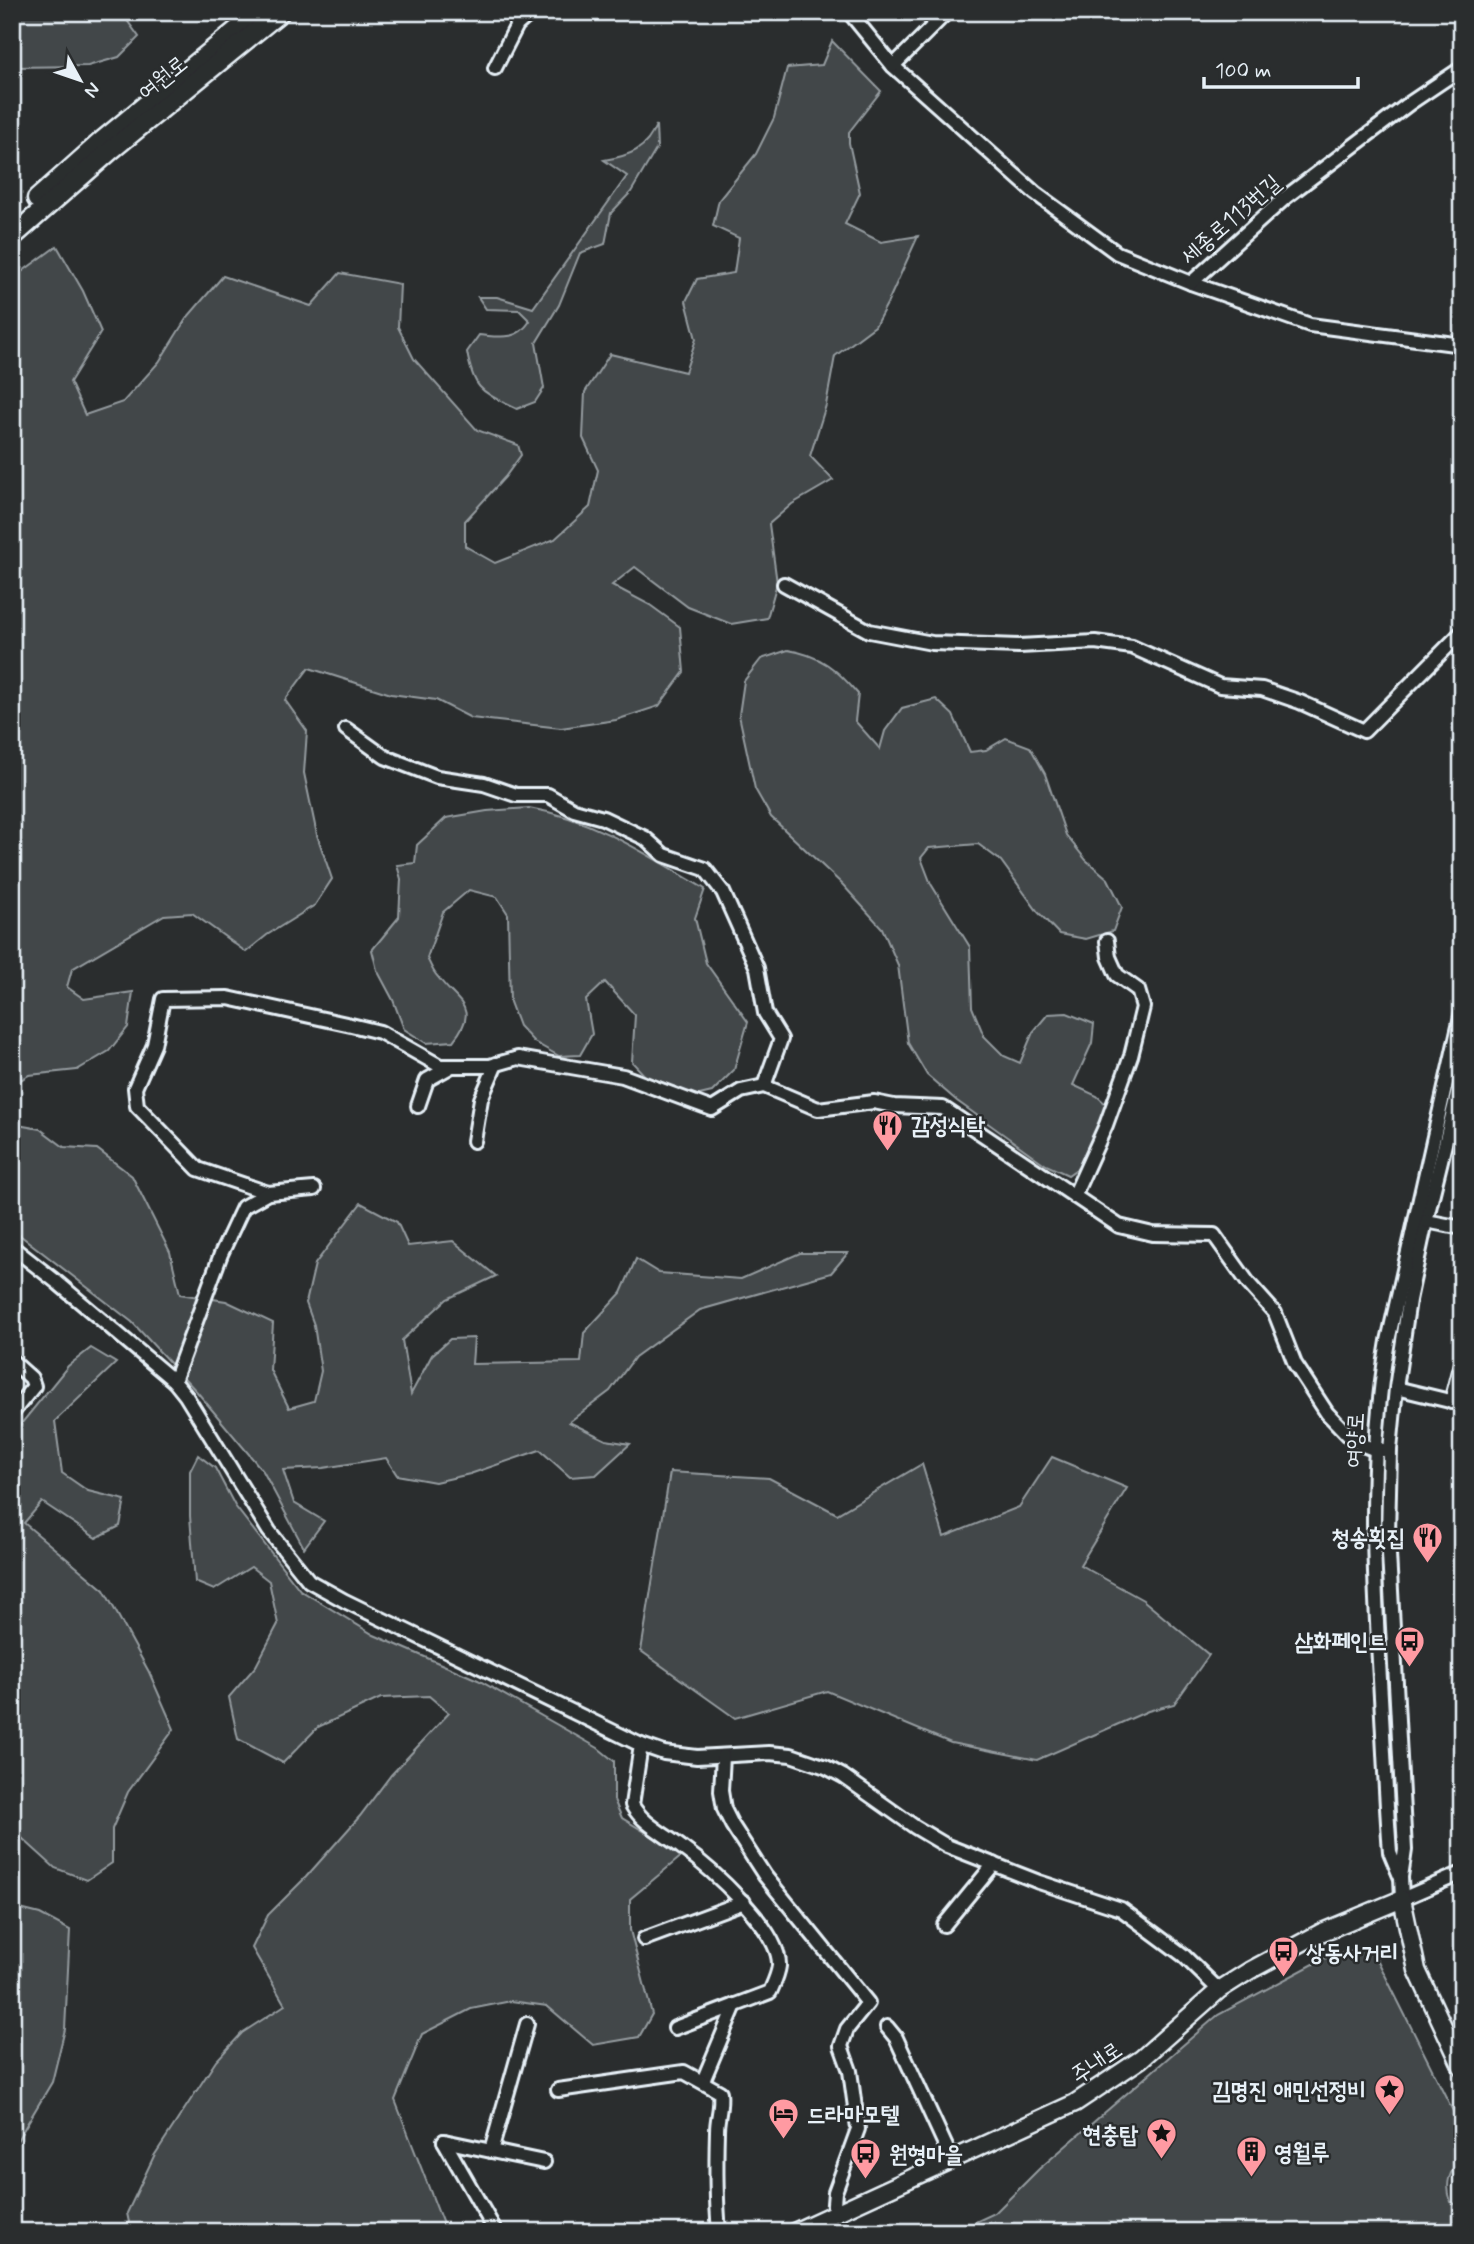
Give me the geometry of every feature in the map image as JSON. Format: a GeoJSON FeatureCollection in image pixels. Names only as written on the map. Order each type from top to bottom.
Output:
{"type":"FeatureCollection","features":[{"type":"Feature","properties":{"kind":"highway","name":"여원로"},"geometry":{"type":"LineString","coordinates":[[12,221],[102,141],[259,12]]}},
{"type":"Feature","properties":{"kind":"highway","name":"여원로"},"geometry":{"type":"LineString","coordinates":[[12,237],[111,150],[281,12]]}},
{"type":"Feature","properties":{"kind":"main road","name":"주내로"},"geometry":{"type":"LineString","coordinates":[[794,2232],[1075,2103],[1141,2060],[1219,1990],[1320,1933],[1402,1899]]}},
{"type":"Feature","properties":{"kind":"main road","name":"여양로"},"geometry":{"type":"LineString","coordinates":[[1402,1899],[1417,1970],[1462,2067]]}},
{"type":"Feature","properties":{"kind":"street"},"geometry":{"type":"LineString","coordinates":[[495,68],[517,25],[533,12]]}},
{"type":"Feature","properties":{"kind":"street","name":"세종로113번길"},"geometry":{"type":"LineString","coordinates":[[849,12],[893,66],[1035,193],[1117,253],[1191,283],[1286,197],[1410,103],[1462,68]]}},
{"type":"Feature","properties":{"kind":"street"},"geometry":{"type":"LineString","coordinates":[[893,66],[947,12]]}},
{"type":"Feature","properties":{"kind":"street"},"geometry":{"type":"LineString","coordinates":[[1191,283],[1310,325],[1462,345]]}},
{"type":"Feature","properties":{"kind":"street"},"geometry":{"type":"LineString","coordinates":[[784,584],[869,631],[932,643],[1019,646],[1094,642],[1132,647],[1220,686],[1262,689],[1300,702],[1364,731],[1462,632]]}},
{"type":"Feature","properties":{"kind":"street"},"geometry":{"type":"LineString","coordinates":[[346,729],[385,757],[437,777],[484,784],[516,795],[548,795],[574,810],[603,818],[645,838],[664,855],[705,869],[723,892],[757,968],[765,1013],[781,1039],[764,1086]]}},
{"type":"Feature","properties":{"kind":"street"},"geometry":{"type":"LineString","coordinates":[[1074,1196],[1107,1125],[1131,1055],[1143,1007],[1138,990],[1117,975],[1109,957],[1107,941]]}},
{"type":"Feature","properties":{"kind":"street"},"geometry":{"type":"LineString","coordinates":[[314,1189],[268,1193],[198,1169],[137,1106],[135,1088],[154,1045],[163,999],[229,998],[380,1032],[440,1066],[496,1064],[518,1058],[623,1076],[712,1109],[741,1091],[764,1086],[817,1109],[874,1102],[894,1107],[943,1108],[1119,1226],[1153,1234],[1214,1235],[1249,1284],[1275,1313],[1295,1364],[1327,1413],[1355,1442],[1376,1450],[1390,1450]]}},
{"type":"Feature","properties":{"kind":"street","name":"여양로"},"geometry":{"type":"LineString","coordinates":[[1401,1877],[1390,1852],[1375,1605],[1373,1521],[1379,1396],[1388,1341],[1461,1020]]}},
{"type":"Feature","properties":{"kind":"street"},"geometry":{"type":"LineString","coordinates":[[474,1141],[481,1099],[496,1064]]}},
{"type":"Feature","properties":{"kind":"street"},"geometry":{"type":"LineString","coordinates":[[418,1106],[427,1080],[453,1066]]}},
{"type":"Feature","properties":{"kind":"street","name":"여양로"},"geometry":{"type":"LineString","coordinates":[[1402,1899],[1401,1877],[1405,1850],[1388,1535],[1390,1450],[1409,1300],[1462,1075]]}},
{"type":"Feature","properties":{"kind":"street"},"geometry":{"type":"LineString","coordinates":[[174,1381],[221,1254],[243,1207],[268,1193]]}},
{"type":"Feature","properties":{"kind":"street"},"geometry":{"type":"LineString","coordinates":[[1426,1221],[1462,1228]]}},
{"type":"Feature","properties":{"kind":"street"},"geometry":{"type":"LineString","coordinates":[[12,1247],[174,1381],[269,1531],[309,1581],[641,1745],[664,1753],[697,1758],[769,1753],[806,1759],[843,1776],[915,1827],[947,1846],[1121,1909],[1183,1955],[1219,1990]]}},
{"type":"Feature","properties":{"kind":"street"},"geometry":{"type":"LineString","coordinates":[[1396,1388],[1456,1403],[1462,1359]]}},
{"type":"Feature","properties":{"kind":"street"},"geometry":{"type":"LineString","coordinates":[[12,1361],[31,1378],[34,1386],[12,1413]]}},
{"type":"Feature","properties":{"kind":"street"},"geometry":{"type":"LineString","coordinates":[[641,1745],[632,1805],[638,1816],[685,1850],[744,1902],[772,1941],[779,1966],[770,1992],[675,2028]]}},
{"type":"Feature","properties":{"kind":"street"},"geometry":{"type":"LineString","coordinates":[[723,1756],[721,1791],[724,1809],[732,1825],[765,1876],[868,2003],[847,2029],[841,2046],[850,2071],[858,2129],[835,2192],[833,2216]]}},
{"type":"Feature","properties":{"kind":"street"},"geometry":{"type":"LineString","coordinates":[[944,1925],[994,1864]]}},
{"type":"Feature","properties":{"kind":"street"},"geometry":{"type":"LineString","coordinates":[[1402,1899],[1462,1873]]}},
{"type":"Feature","properties":{"kind":"street"},"geometry":{"type":"LineString","coordinates":[[644,1939],[744,1902]]}},
{"type":"Feature","properties":{"kind":"street"},"geometry":{"type":"LineString","coordinates":[[703,2081],[735,2005]]}},
{"type":"Feature","properties":{"kind":"street"},"geometry":{"type":"LineString","coordinates":[[491,2151],[527,2024]]}},
{"type":"Feature","properties":{"kind":"street"},"geometry":{"type":"LineString","coordinates":[[887,2026],[896,2038],[952,2160]]}},
{"type":"Feature","properties":{"kind":"street"},"geometry":{"type":"LineString","coordinates":[[558,2090],[684,2072],[720,2092],[722,2107],[717,2124],[715,2189],[719,2232]]}},
{"type":"Feature","properties":{"kind":"street"},"geometry":{"type":"LineString","coordinates":[[496,2232],[444,2141],[544,2162]]}},
{"type":"Feature","properties":{"kind":"shaded area"},"geometry":{"type":"Polygon","coordinates":[[[12,12],[121,12],[139,37],[119,57],[88,66],[12,67],[12,12]]]}},
{"type":"Feature","properties":{"kind":"shaded area"},"geometry":{"type":"Polygon","coordinates":[[[832,41],[881,91],[849,132],[860,193],[845,224],[881,242],[918,236],[875,326],[835,356],[826,405],[810,456],[833,480],[792,504],[769,524],[777,583],[767,618],[731,624],[688,607],[635,567],[612,585],[650,605],[680,627],[684,672],[659,706],[616,720],[561,728],[471,718],[436,700],[391,694],[309,668],[285,700],[307,731],[304,773],[317,835],[332,879],[315,905],[267,935],[246,952],[192,913],[164,915],[72,969],[67,987],[84,999],[133,992],[128,1027],[109,1051],[77,1070],[29,1075],[12,1085],[12,279],[57,246],[83,291],[101,332],[70,382],[85,415],[123,402],[159,362],[186,319],[223,276],[311,306],[340,273],[400,284],[398,327],[414,359],[477,430],[518,445],[521,455],[465,521],[465,546],[495,563],[555,539],[590,507],[598,470],[583,438],[585,392],[610,354],[685,372],[696,339],[686,301],[697,279],[734,273],[739,238],[713,226],[719,200],[756,154],[774,118],[787,68],[822,65],[832,41]]]}},
{"type":"Feature","properties":{"kind":"shaded area"},"geometry":{"type":"Polygon","coordinates":[[[656,125],[657,148],[631,192],[611,213],[605,244],[580,253],[559,305],[536,343],[544,388],[535,402],[517,409],[488,394],[473,375],[467,352],[479,335],[514,335],[530,321],[519,310],[486,309],[478,297],[497,297],[533,308],[627,176],[604,160],[621,156],[642,146],[656,125]]]}},
{"type":"Feature","properties":{"kind":"shaded area"},"geometry":{"type":"Polygon","coordinates":[[[788,650],[809,655],[827,664],[850,685],[858,694],[855,721],[880,749],[885,731],[902,708],[936,699],[953,715],[970,752],[986,750],[1006,738],[1030,747],[1045,774],[1066,835],[1086,860],[1108,879],[1122,907],[1113,931],[1086,939],[1059,934],[1038,912],[1001,861],[978,844],[929,848],[921,858],[931,884],[970,947],[972,1007],[984,1036],[1004,1056],[1020,1063],[1033,1032],[1048,1014],[1067,1013],[1094,1024],[1092,1043],[1073,1085],[1097,1096],[1108,1106],[1082,1165],[1068,1175],[1046,1165],[957,1101],[927,1075],[908,1043],[898,965],[882,928],[843,885],[771,817],[755,789],[739,715],[744,681],[761,659],[788,650]]]}},
{"type":"Feature","properties":{"kind":"shaded area"},"geometry":{"type":"Polygon","coordinates":[[[529,808],[576,821],[621,840],[705,889],[695,918],[706,963],[748,1022],[734,1070],[712,1092],[691,1097],[650,1081],[632,1062],[635,1015],[605,982],[586,1000],[592,1034],[580,1055],[559,1056],[534,1042],[519,1026],[510,1002],[508,914],[497,897],[469,890],[443,912],[427,958],[436,975],[463,1006],[466,1013],[461,1030],[453,1041],[426,1043],[404,1029],[377,970],[372,950],[399,917],[401,879],[397,865],[415,863],[417,845],[446,818],[529,808]]]}},
{"type":"Feature","properties":{"kind":"shaded area"},"geometry":{"type":"Polygon","coordinates":[[[12,1124],[40,1129],[64,1147],[97,1149],[132,1176],[170,1252],[180,1294],[226,1301],[273,1323],[270,1370],[289,1408],[314,1401],[321,1371],[314,1325],[306,1303],[315,1264],[361,1203],[397,1222],[408,1246],[453,1241],[496,1276],[447,1299],[402,1340],[411,1394],[432,1355],[450,1339],[474,1338],[472,1364],[581,1362],[584,1333],[621,1293],[636,1259],[659,1273],[741,1279],[800,1253],[848,1253],[831,1273],[700,1310],[635,1357],[610,1391],[569,1422],[606,1440],[630,1444],[596,1475],[570,1477],[540,1450],[470,1474],[435,1482],[397,1475],[386,1458],[323,1468],[283,1470],[294,1503],[324,1521],[304,1548],[263,1471],[198,1393],[132,1322],[12,1229],[12,1124]]]}},
{"type":"Feature","properties":{"kind":"shaded area"},"geometry":{"type":"Polygon","coordinates":[[[91,1348],[116,1363],[55,1421],[62,1473],[88,1491],[125,1500],[120,1526],[96,1538],[42,1502],[24,1523],[104,1590],[149,1672],[174,1729],[128,1792],[112,1829],[112,1863],[87,1880],[55,1868],[12,1829],[12,1435],[68,1366],[91,1348]]]}},
{"type":"Feature","properties":{"kind":"shaded area"},"geometry":{"type":"Polygon","coordinates":[[[198,1455],[215,1468],[235,1506],[300,1590],[374,1635],[478,1680],[598,1748],[614,1761],[614,1800],[622,1818],[683,1855],[630,1899],[630,1930],[652,2014],[639,2037],[593,2045],[547,2006],[511,2001],[471,2009],[422,2034],[395,2100],[446,2232],[131,2232],[127,2213],[154,2156],[216,2061],[242,2033],[285,2005],[252,1948],[268,1915],[306,1877],[360,1816],[391,1775],[449,1713],[429,1696],[381,1698],[318,1727],[283,1763],[238,1739],[229,1697],[256,1666],[278,1624],[269,1581],[251,1567],[214,1590],[195,1582],[190,1471],[198,1455]]]}},
{"type":"Feature","properties":{"kind":"shaded area"},"geometry":{"type":"Polygon","coordinates":[[[1052,1457],[1127,1488],[1080,1565],[1143,1600],[1209,1655],[1174,1704],[1148,1711],[1037,1760],[951,1743],[827,1691],[735,1718],[641,1651],[670,1472],[769,1478],[837,1514],[922,1464],[944,1537],[1019,1507],[1052,1457]]]}},
{"type":"Feature","properties":{"kind":"shaded area"},"geometry":{"type":"Polygon","coordinates":[[[12,1907],[40,1914],[70,1930],[65,2029],[52,2082],[12,2149],[12,1907]]]}},
{"type":"Feature","properties":{"kind":"shaded area"},"geometry":{"type":"Polygon","coordinates":[[[1362,1947],[1374,1953],[1462,2129],[1462,2159],[1451,2174],[1448,2190],[1451,2202],[1462,2208],[1462,2232],[954,2232],[995,2213],[1039,2169],[1218,2015],[1323,1959],[1362,1947]]]}},
{"type":"Feature","properties":{"kind":"place","name":"감성식탁"},"geometry":{"type":"Point","coordinates":[888,1152]}},
{"type":"Feature","properties":{"kind":"place","name":"청송횟집"},"geometry":{"type":"Point","coordinates":[1428,1564]}},
{"type":"Feature","properties":{"kind":"place","name":"삼화페인트"},"geometry":{"type":"Point","coordinates":[1410,1668]}},
{"type":"Feature","properties":{"kind":"place","name":"상동사거리"},"geometry":{"type":"Point","coordinates":[1283,1979]}},
{"type":"Feature","properties":{"kind":"place","name":"김명진 애민선정비"},"geometry":{"type":"Point","coordinates":[1389,2117]}},
{"type":"Feature","properties":{"kind":"place","name":"드라마모텔"},"geometry":{"type":"Point","coordinates":[784,2141]}},
{"type":"Feature","properties":{"kind":"place","name":"현충탑"},"geometry":{"type":"Point","coordinates":[1161,2161]}},
{"type":"Feature","properties":{"kind":"place","name":"영월루"},"geometry":{"type":"Point","coordinates":[1251,2179]}},
{"type":"Feature","properties":{"kind":"place","name":"원형마을"},"geometry":{"type":"Point","coordinates":[866,2181]}}]}
